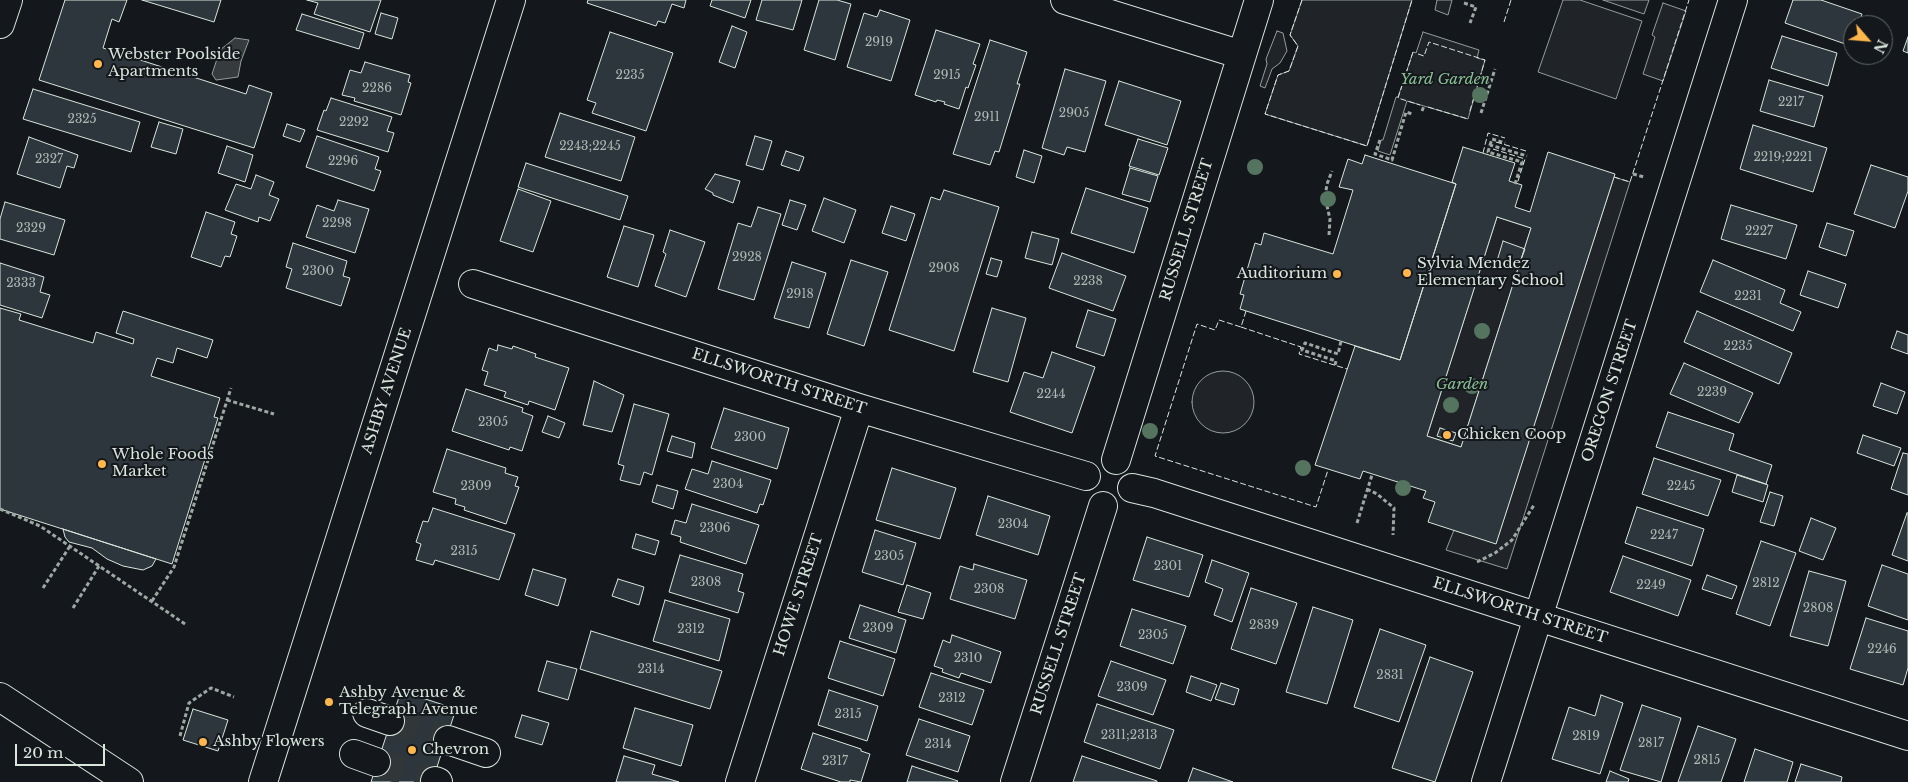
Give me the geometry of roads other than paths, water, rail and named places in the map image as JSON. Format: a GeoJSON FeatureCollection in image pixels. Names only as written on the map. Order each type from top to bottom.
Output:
{"type":"FeatureCollection","features":[{"type":"Feature","properties":{"kind":"street"},"geometry":{"type":"LineString","coordinates":[[0,24],[8,0]]}},
{"type":"Feature","properties":{"kind":"street","name":"ASHBY AVENUE"},"geometry":{"type":"LineString","coordinates":[[263,782],[511,0]]}},
{"type":"Feature","properties":{"kind":"street"},"geometry":{"type":"LineString","coordinates":[[1065,0],[1242,55]]}},
{"type":"Feature","properties":{"kind":"street","name":"RUSSELL STREET"},"geometry":{"type":"LineString","coordinates":[[1116,460],[1259,0]]}},
{"type":"Feature","properties":{"kind":"street","name":"OREGON STREET"},"geometry":{"type":"LineString","coordinates":[[1486,782],[1733,0]]}},
{"type":"Feature","properties":{"kind":"street","name":"ELLSWORTH STREET"},"geometry":{"type":"LineString","coordinates":[[473,284],[859,408],[1086,476]]}},
{"type":"Feature","properties":{"kind":"street","name":"HOWE STREET"},"geometry":{"type":"LineString","coordinates":[[740,782],[859,408]]}},
{"type":"Feature","properties":{"kind":"street"},"geometry":{"type":"LineString","coordinates":[[1101,460],[1116,460],[1128,468],[1131,474],[1132,488],[1124,500],[1118,504],[1103,506],[1096,503],[1086,491],[1086,476],[1094,464],[1101,460]]}},
{"type":"Feature","properties":{"kind":"street","name":"ELLSWORTH STREET"},"geometry":{"type":"LineString","coordinates":[[1132,488],[1154,493],[1908,736]]}},
{"type":"Feature","properties":{"kind":"street","name":"RUSSELL STREET"},"geometry":{"type":"LineString","coordinates":[[1015,782],[1103,506]]}},
{"type":"Feature","properties":{"kind":"street"},"geometry":{"type":"LineString","coordinates":[[0,697],[129,782]]}},
{"type":"Feature","properties":{"kind":"street"},"geometry":{"type":"LineString","coordinates":[[448,740],[486,753]]}},
{"type":"Feature","properties":{"kind":"tunnel"},"geometry":{"type":"LineString","coordinates":[[390,721],[448,740]]}},
{"type":"Feature","properties":{"kind":"tunnel"},"geometry":{"type":"LineString","coordinates":[[376,762],[435,781]]}},
{"type":"Feature","properties":{"kind":"place","name":"Webster Poolside Apartments"},"geometry":{"type":"Point","coordinates":[98,64]}},
{"type":"Feature","properties":{"kind":"place","name":"Sylvia Mendez Elementary School"},"geometry":{"type":"Point","coordinates":[1407,273]}},
{"type":"Feature","properties":{"kind":"place","name":"Auditorium"},"geometry":{"type":"Point","coordinates":[1337,274]}},
{"type":"Feature","properties":{"kind":"place","name":"Chicken Coop"},"geometry":{"type":"Point","coordinates":[1447,435]}},
{"type":"Feature","properties":{"kind":"place","name":"Whole Foods Market"},"geometry":{"type":"Point","coordinates":[102,464]}},
{"type":"Feature","properties":{"kind":"place","name":"Ashby Avenue & Telegraph Avenue"},"geometry":{"type":"Point","coordinates":[329,702]}},
{"type":"Feature","properties":{"kind":"place","name":"Ashby Flowers"},"geometry":{"type":"Point","coordinates":[203,742]}},
{"type":"Feature","properties":{"kind":"place","name":"Chevron"},"geometry":{"type":"Point","coordinates":[412,750]}},
{"type":"Feature","properties":{"kind":"park label","name":"Yard Garden"},"geometry":{"type":"Point","coordinates":[1445,80]}},
{"type":"Feature","properties":{"kind":"park label","name":"Garden"},"geometry":{"type":"Point","coordinates":[1462,385]}}]}
